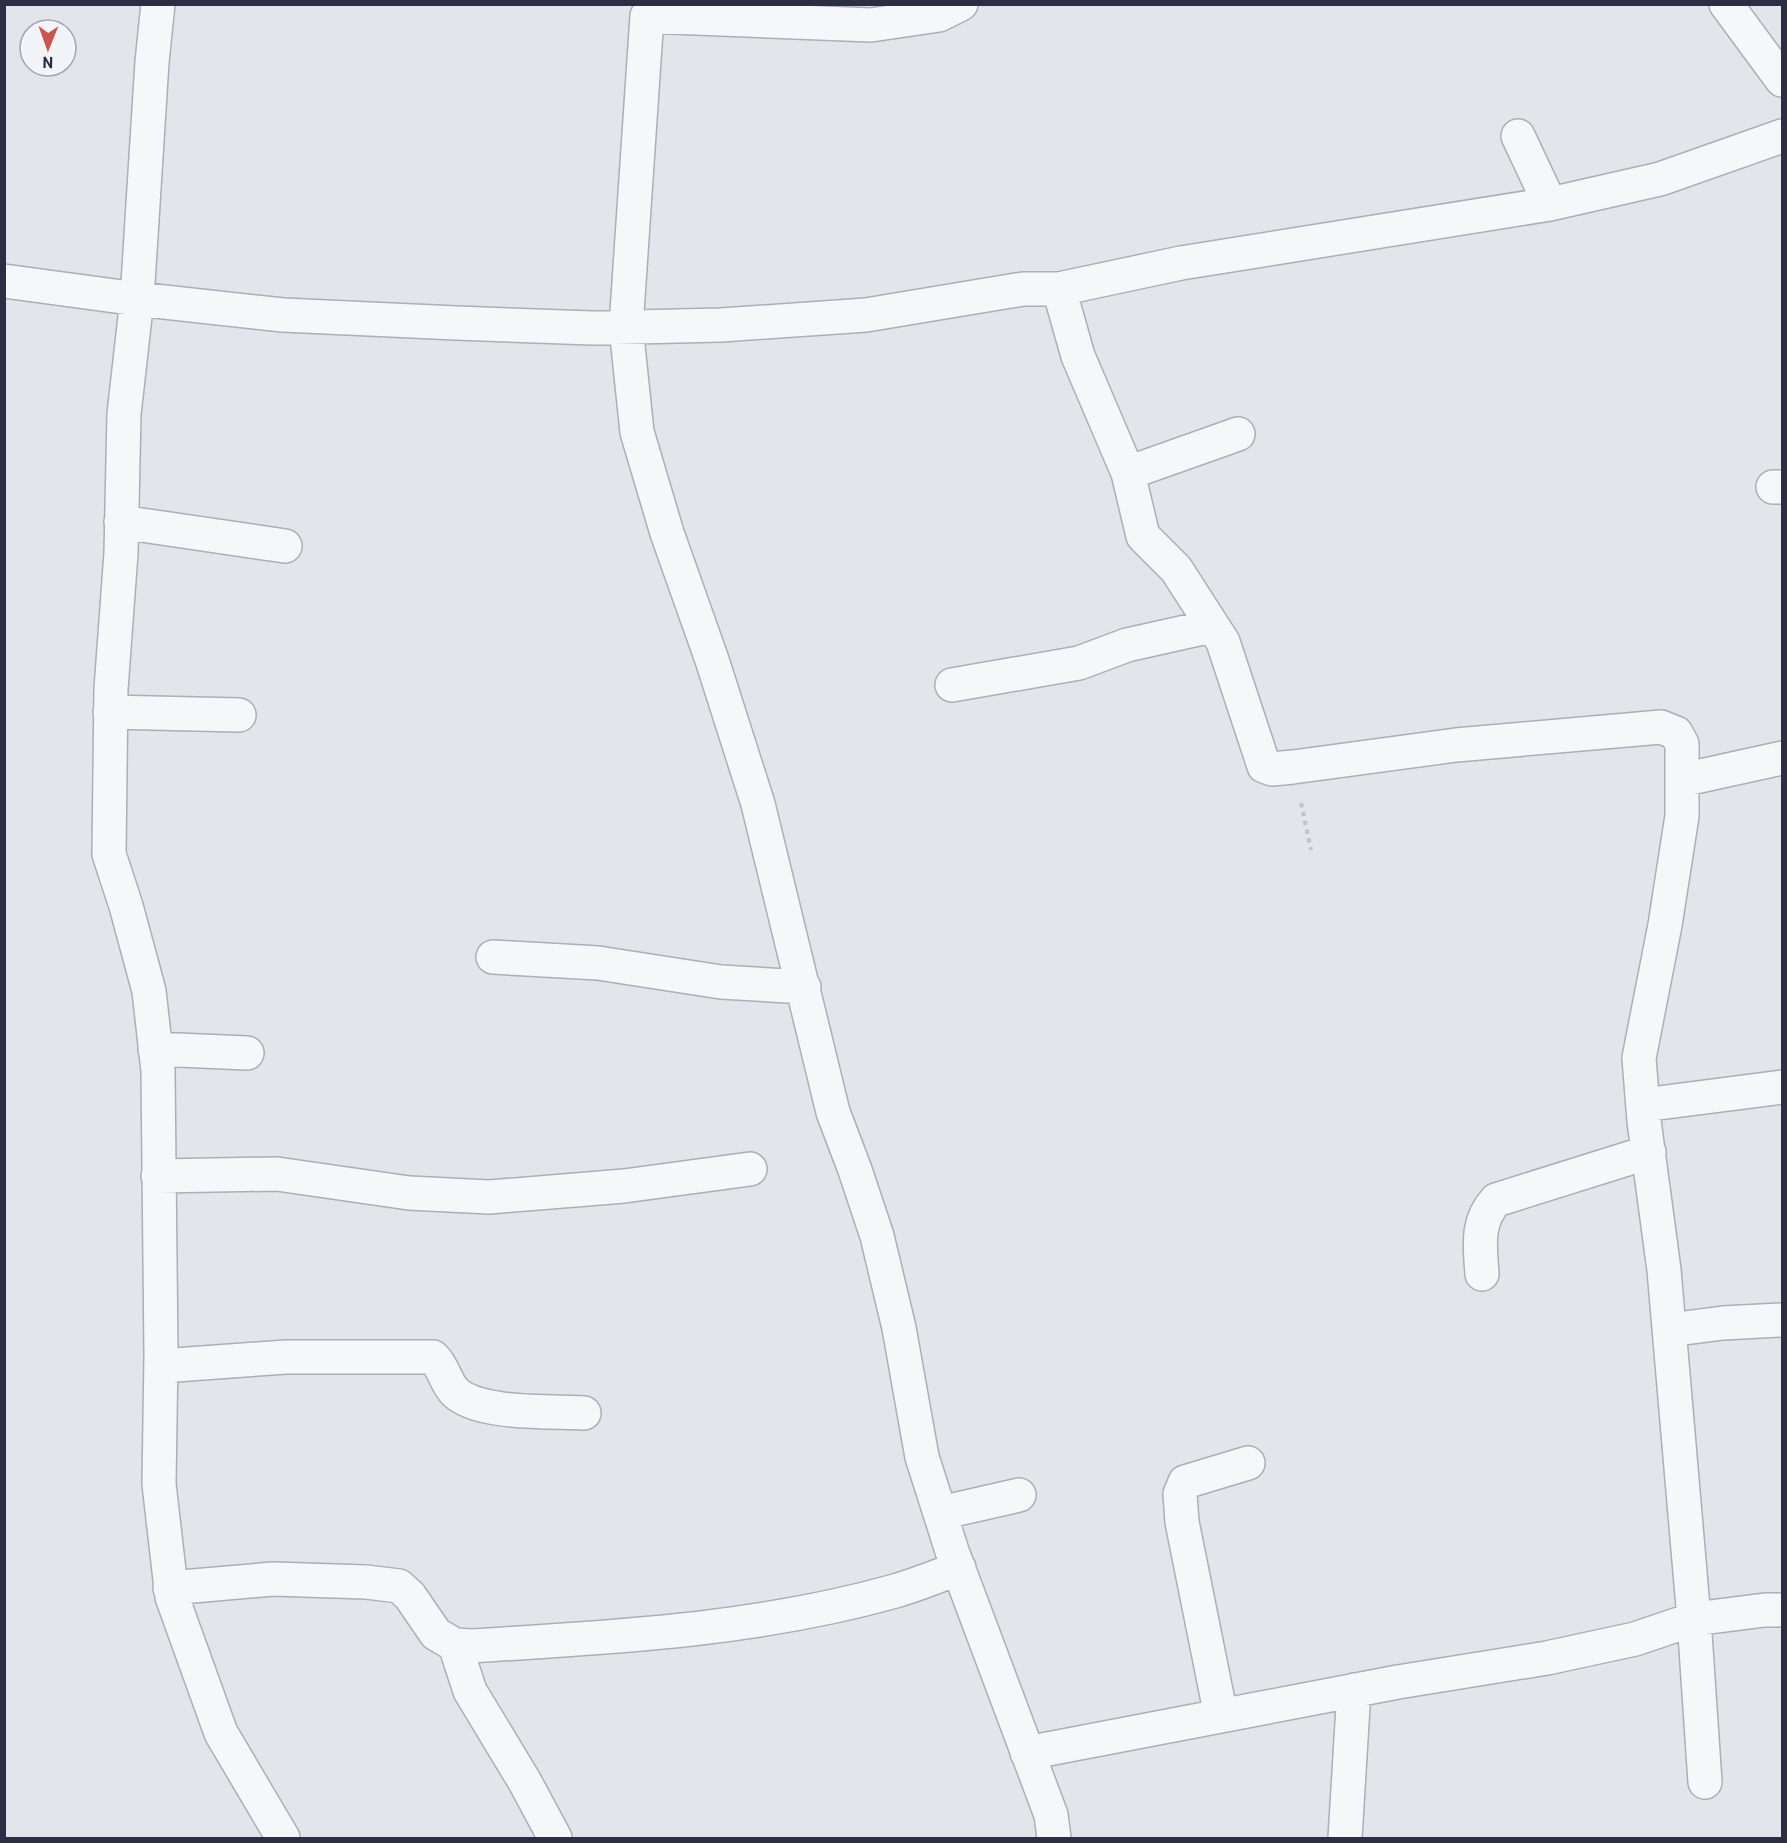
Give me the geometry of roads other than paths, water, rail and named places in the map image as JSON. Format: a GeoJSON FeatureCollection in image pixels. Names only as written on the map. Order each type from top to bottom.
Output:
{"type":"FeatureCollection","features":[{"type":"Feature","properties":{"kind":"street"},"geometry":{"type":"LineString","coordinates":[[158,4],[152,62],[138,299],[124,414],[121,522],[110,712],[109,854],[149,991],[158,1071],[161,1366],[159,1484],[170,1588],[221,1733],[283,1839]]}},
{"type":"Feature","properties":{"kind":"street"},"geometry":{"type":"LineString","coordinates":[[961,4],[939,15],[871,25],[647,10],[626,327],[637,432],[667,533],[712,660],[758,804],[833,1112],[877,1236],[900,1328],[922,1457],[959,1568],[1051,1815],[1054,1839]]}},
{"type":"Feature","properties":{"kind":"street"},"geometry":{"type":"LineString","coordinates":[[1726,4],[1782,80]]}},
{"type":"Feature","properties":{"kind":"street"},"geometry":{"type":"LineString","coordinates":[[1518,136],[1550,204]]}},
{"type":"Feature","properties":{"kind":"street"},"geometry":{"type":"LineString","coordinates":[[4,281],[283,315],[592,328],[721,325],[866,315],[1023,289],[1059,289],[1181,263],[1550,204],[1660,178],[1782,136]]}},
{"type":"Feature","properties":{"kind":"street"},"geometry":{"type":"LineString","coordinates":[[1059,289],[1078,356],[1128,473],[1143,536],[1176,569],[1223,642],[1264,766],[1272,769],[1293,767],[1456,745],[1661,727],[1676,733],[1682,744],[1682,816],[1665,925],[1639,1058],[1664,1270],[1694,1619],[1705,1782]]}},
{"type":"Feature","properties":{"kind":"street"},"geometry":{"type":"LineString","coordinates":[[1128,473],[1238,434]]}},
{"type":"Feature","properties":{"kind":"street"},"geometry":{"type":"LineString","coordinates":[[121,522],[285,546]]}},
{"type":"Feature","properties":{"kind":"street"},"geometry":{"type":"LineString","coordinates":[[952,685],[1079,663],[1126,645],[1212,626]]}},
{"type":"Feature","properties":{"kind":"street"},"geometry":{"type":"LineString","coordinates":[[110,712],[239,715]]}},
{"type":"Feature","properties":{"kind":"street"},"geometry":{"type":"LineString","coordinates":[[1682,780],[1782,758]]}},
{"type":"Feature","properties":{"kind":"street"},"geometry":{"type":"LineString","coordinates":[[493,957],[588,962],[721,982],[804,987]]}},
{"type":"Feature","properties":{"kind":"street"},"geometry":{"type":"LineString","coordinates":[[155,1048],[246,1053]]}},
{"type":"Feature","properties":{"kind":"street"},"geometry":{"type":"LineString","coordinates":[[1643,1105],[1782,1087]]}},
{"type":"Feature","properties":{"kind":"street"},"geometry":{"type":"LineString","coordinates":[[1482,1274],[1480,1235],[1486,1210],[1496,1200],[1649,1152]]}},
{"type":"Feature","properties":{"kind":"street"},"geometry":{"type":"LineString","coordinates":[[158,1176],[277,1174],[409,1193],[489,1197],[624,1186],[750,1169]]}},
{"type":"Feature","properties":{"kind":"street"},"geometry":{"type":"LineString","coordinates":[[1669,1330],[1723,1323],[1782,1320]]}},
{"type":"Feature","properties":{"kind":"street"},"geometry":{"type":"LineString","coordinates":[[161,1366],[286,1357],[433,1357],[440,1363],[445,1378],[455,1392],[472,1403],[495,1408],[584,1413]]}},
{"type":"Feature","properties":{"kind":"street"},"geometry":{"type":"LineString","coordinates":[[1221,1716],[1192,1580],[1182,1522],[1180,1494],[1185,1482],[1248,1463]]}},
{"type":"Feature","properties":{"kind":"street"},"geometry":{"type":"LineString","coordinates":[[940,1513],[1019,1495]]}},
{"type":"Feature","properties":{"kind":"street"},"geometry":{"type":"LineString","coordinates":[[170,1588],[273,1579],[366,1582],[399,1586],[410,1596],[436,1634],[455,1645],[497,1644],[735,1625],[834,1606],[896,1591],[959,1568]]}},
{"type":"Feature","properties":{"kind":"street"},"geometry":{"type":"LineString","coordinates":[[1027,1753],[1354,1690],[1547,1658],[1635,1639],[1694,1619],[1782,1610]]}},
{"type":"Feature","properties":{"kind":"street"},"geometry":{"type":"LineString","coordinates":[[455,1645],[470,1691],[525,1782],[555,1839]]}},
{"type":"Feature","properties":{"kind":"street"},"geometry":{"type":"LineString","coordinates":[[1345,1839],[1354,1690]]}}]}
